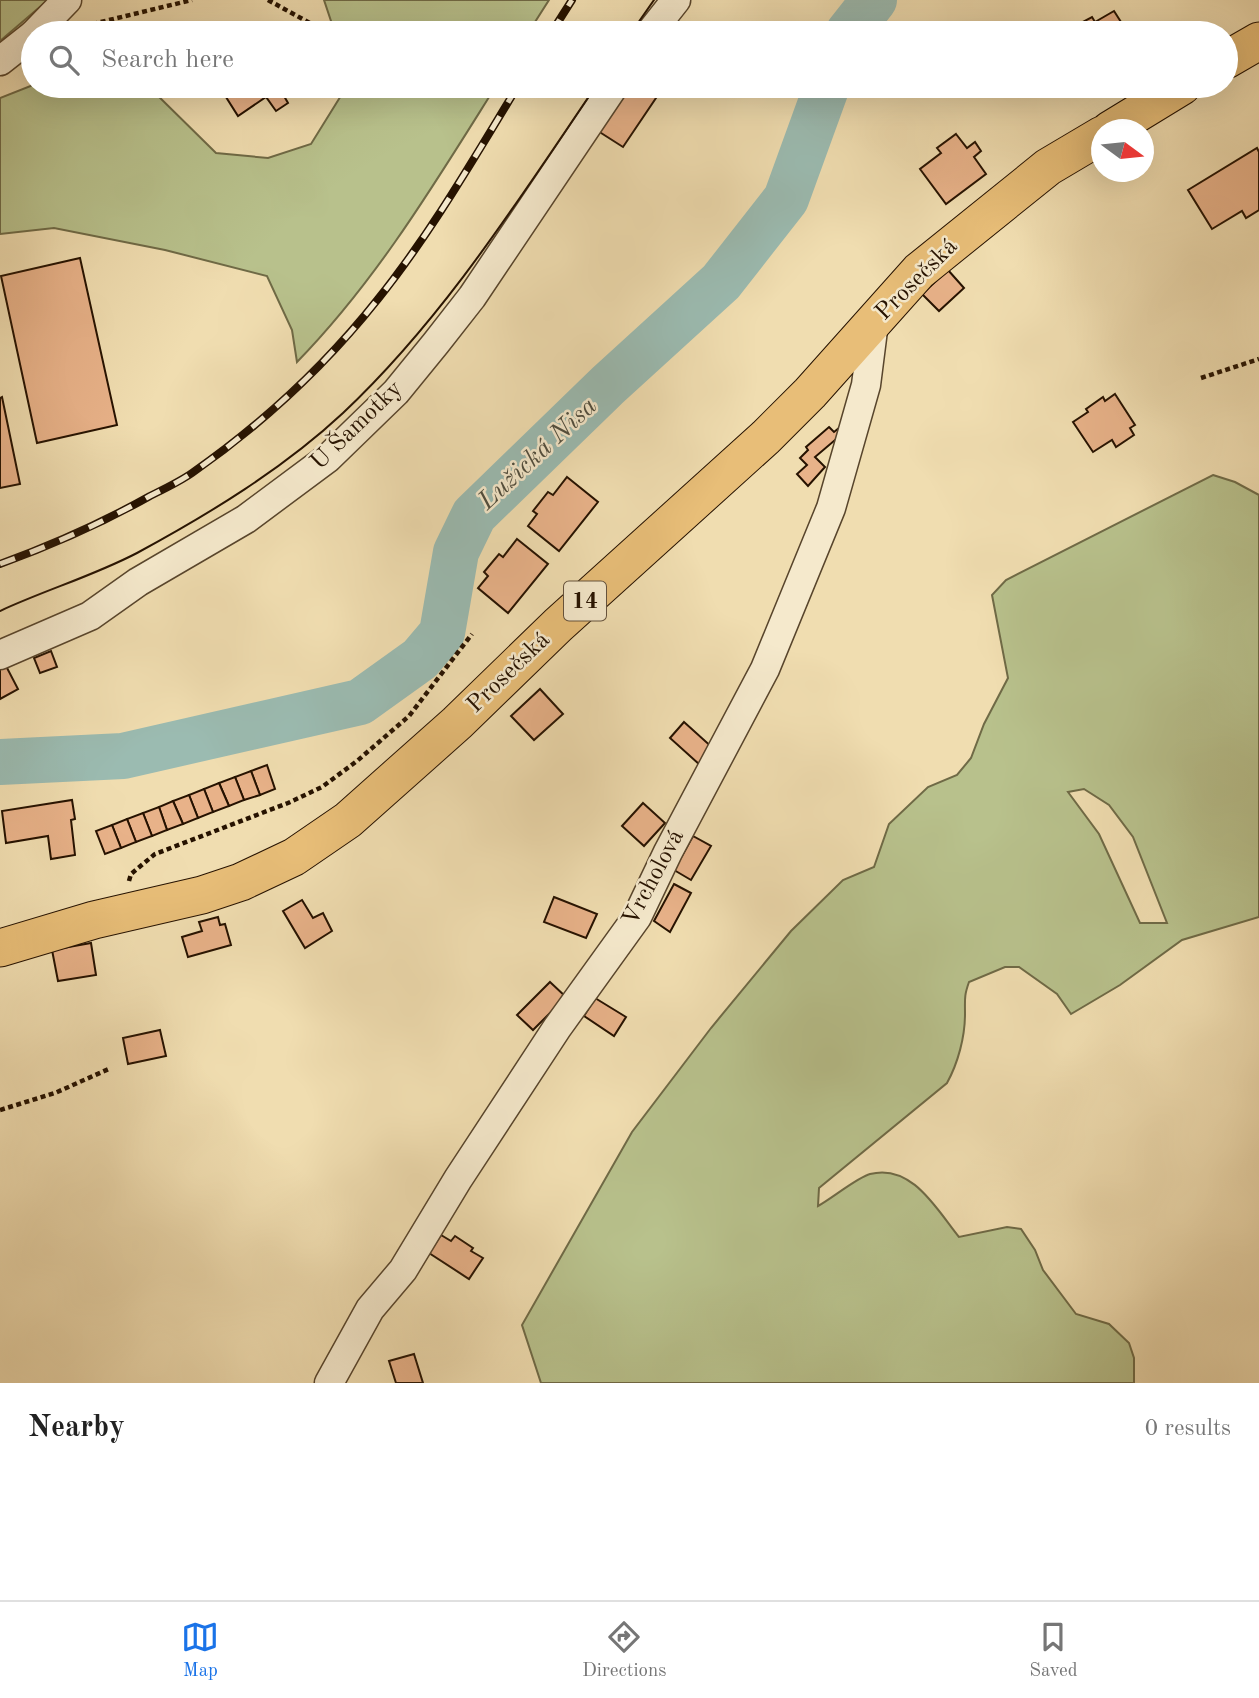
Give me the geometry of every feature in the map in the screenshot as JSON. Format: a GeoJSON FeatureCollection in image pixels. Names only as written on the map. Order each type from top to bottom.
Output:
{"type":"FeatureCollection","features":[{"type":"Feature","properties":{"kind":"main road"},"geometry":{"type":"LineString","coordinates":[[1238,53],[1259,41]]}},
{"type":"Feature","properties":{"kind":"main road"},"geometry":{"type":"LineString","coordinates":[[1128,119],[1162,98]]}},
{"type":"Feature","properties":{"kind":"main road","name":"Prosečská"},"geometry":{"type":"LineString","coordinates":[[0,948],[202,895],[241,882],[294,857],[348,820],[457,723],[558,625],[766,437],[919,271],[1048,167],[1091,141]]}},
{"type":"Feature","properties":{"kind":"street"},"geometry":{"type":"LineString","coordinates":[[47,21],[67,0]]}},
{"type":"Feature","properties":{"kind":"street"},"geometry":{"type":"LineString","coordinates":[[659,21],[676,0]]}},
{"type":"Feature","properties":{"kind":"street"},"geometry":{"type":"LineString","coordinates":[[0,61],[21,44]]}},
{"type":"Feature","properties":{"kind":"street","name":"U Šamotky"},"geometry":{"type":"LineString","coordinates":[[0,655],[90,616],[138,582],[246,519],[328,458],[396,392],[472,297],[606,98]]}},
{"type":"Feature","properties":{"kind":"street","name":"Vrcholová"},"geometry":{"type":"LineString","coordinates":[[329,1383],[370,1308],[403,1270],[458,1179],[557,1028],[637,917],[668,852],[765,669],[831,508],[866,385],[874,322]]}},
{"type":"Feature","properties":{"kind":"path"},"geometry":{"type":"LineString","coordinates":[[104,21],[192,0]]}},
{"type":"Feature","properties":{"kind":"path"},"geometry":{"type":"LineString","coordinates":[[268,0],[306,21]]}},
{"type":"Feature","properties":{"kind":"path"},"geometry":{"type":"LineString","coordinates":[[1201,378],[1259,359]]}},
{"type":"Feature","properties":{"kind":"path"},"geometry":{"type":"LineString","coordinates":[[130,912],[125,899],[131,874],[155,854],[288,803],[322,786],[357,761],[410,716],[472,634]]}},
{"type":"Feature","properties":{"kind":"path"},"geometry":{"type":"LineString","coordinates":[[0,1110],[55,1093],[111,1068]]}},
{"type":"Feature","properties":{"kind":"green space"},"geometry":{"type":"Polygon","coordinates":[[[0,0],[48,0],[21,21],[0,41],[0,0]]]}},
{"type":"Feature","properties":{"kind":"green space"},"geometry":{"type":"Polygon","coordinates":[[[324,0],[549,0],[536,21],[331,21],[324,0]]]}},
{"type":"Feature","properties":{"kind":"green space"},"geometry":{"type":"Polygon","coordinates":[[[21,90],[21,98],[160,98],[216,153],[268,158],[311,144],[340,98],[488,98],[404,230],[353,298],[297,362],[292,330],[267,276],[165,250],[54,228],[0,234],[0,98],[21,90]]]}},
{"type":"Feature","properties":{"kind":"green space"},"geometry":{"type":"Polygon","coordinates":[[[1213,475],[1235,482],[1259,495],[1259,917],[1182,940],[1120,985],[1071,1014],[1057,994],[1019,967],[1005,967],[969,982],[962,1041],[947,1083],[819,1188],[818,1206],[865,1176],[885,1172],[899,1175],[922,1191],[959,1237],[1007,1227],[1021,1229],[1035,1250],[1043,1270],[1076,1314],[1109,1324],[1129,1343],[1134,1358],[1134,1383],[541,1383],[522,1325],[632,1132],[711,1028],[791,931],[843,880],[874,867],[889,824],[928,787],[957,775],[971,758],[984,724],[1008,678],[992,595],[1006,580],[1213,475]],[[1084,789],[1068,792],[1099,834],[1140,923],[1167,923],[1133,837],[1109,805],[1084,789]]]}},
{"type":"Feature","properties":{"kind":"building"},"geometry":{"type":"Polygon","coordinates":[[[1114,11],[1120,21],[1097,21],[1114,11]]]}},
{"type":"Feature","properties":{"kind":"building"},"geometry":{"type":"Polygon","coordinates":[[[227,98],[265,98],[238,116],[227,98]]]}},
{"type":"Feature","properties":{"kind":"building"},"geometry":{"type":"Polygon","coordinates":[[[267,98],[285,98],[288,103],[276,111],[267,98]]]}},
{"type":"Feature","properties":{"kind":"building"},"geometry":{"type":"Polygon","coordinates":[[[620,98],[656,98],[623,147],[598,131],[620,98]]]}},
{"type":"Feature","properties":{"kind":"building"},"geometry":{"type":"Polygon","coordinates":[[[956,134],[967,148],[975,142],[981,151],[974,157],[986,174],[946,204],[920,169],[941,153],[937,148],[956,134]]]}},
{"type":"Feature","properties":{"kind":"building"},"geometry":{"type":"Polygon","coordinates":[[[1257,148],[1259,210],[1246,218],[1242,211],[1212,229],[1188,190],[1257,148]]]}},
{"type":"Feature","properties":{"kind":"building"},"geometry":{"type":"Polygon","coordinates":[[[80,258],[117,425],[37,443],[1,276],[80,258]]]}},
{"type":"Feature","properties":{"kind":"building"},"geometry":{"type":"Polygon","coordinates":[[[948,270],[964,288],[939,311],[922,294],[948,270]]]}},
{"type":"Feature","properties":{"kind":"building"},"geometry":{"type":"Polygon","coordinates":[[[1115,394],[1135,425],[1130,428],[1134,435],[1116,447],[1112,440],[1093,452],[1073,422],[1103,397],[1105,401],[1115,394]]]}},
{"type":"Feature","properties":{"kind":"building"},"geometry":{"type":"Polygon","coordinates":[[[2,397],[20,484],[0,488],[0,398],[2,397]]]}},
{"type":"Feature","properties":{"kind":"building"},"geometry":{"type":"Polygon","coordinates":[[[829,427],[834,432],[839,428],[841,435],[815,457],[825,467],[808,486],[797,474],[807,465],[800,458],[808,450],[806,447],[829,427]]]}},
{"type":"Feature","properties":{"kind":"building"},"geometry":{"type":"Polygon","coordinates":[[[567,477],[598,502],[559,551],[528,526],[537,514],[533,511],[548,492],[553,495],[567,477]]]}},
{"type":"Feature","properties":{"kind":"building"},"geometry":{"type":"Polygon","coordinates":[[[517,539],[548,564],[508,613],[478,588],[488,576],[484,572],[499,554],[503,557],[517,539]]]}},
{"type":"Feature","properties":{"kind":"building"},"geometry":{"type":"Polygon","coordinates":[[[51,651],[57,667],[40,673],[34,658],[51,651]]]}},
{"type":"Feature","properties":{"kind":"building"},"geometry":{"type":"Polygon","coordinates":[[[6,666],[18,689],[0,699],[0,669],[6,666]]]}},
{"type":"Feature","properties":{"kind":"building"},"geometry":{"type":"Polygon","coordinates":[[[540,689],[563,714],[534,740],[511,716],[540,689]]]}},
{"type":"Feature","properties":{"kind":"building"},"geometry":{"type":"Polygon","coordinates":[[[684,722],[714,749],[700,765],[670,738],[684,722]]]}},
{"type":"Feature","properties":{"kind":"building"},"geometry":{"type":"Polygon","coordinates":[[[267,765],[275,789],[260,795],[251,771],[267,765]]]}},
{"type":"Feature","properties":{"kind":"building"},"geometry":{"type":"Polygon","coordinates":[[[251,771],[260,795],[244,800],[235,777],[251,771]]]}},
{"type":"Feature","properties":{"kind":"building"},"geometry":{"type":"Polygon","coordinates":[[[235,777],[244,800],[229,806],[219,783],[235,777]]]}},
{"type":"Feature","properties":{"kind":"building"},"geometry":{"type":"Polygon","coordinates":[[[219,783],[229,806],[213,812],[204,789],[219,783]]]}},
{"type":"Feature","properties":{"kind":"building"},"geometry":{"type":"Polygon","coordinates":[[[204,789],[213,812],[198,818],[189,795],[204,789]]]}},
{"type":"Feature","properties":{"kind":"building"},"geometry":{"type":"Polygon","coordinates":[[[189,795],[198,818],[183,824],[173,801],[189,795]]]}},
{"type":"Feature","properties":{"kind":"building"},"geometry":{"type":"Polygon","coordinates":[[[72,800],[75,855],[51,859],[48,836],[6,843],[2,811],[72,800]]]}},
{"type":"Feature","properties":{"kind":"building"},"geometry":{"type":"Polygon","coordinates":[[[173,801],[183,824],[167,830],[159,807],[173,801]]]}},
{"type":"Feature","properties":{"kind":"building"},"geometry":{"type":"Polygon","coordinates":[[[643,803],[665,823],[644,846],[622,826],[643,803]]]}},
{"type":"Feature","properties":{"kind":"building"},"geometry":{"type":"Polygon","coordinates":[[[159,807],[167,830],[152,836],[143,813],[159,807]]]}},
{"type":"Feature","properties":{"kind":"building"},"geometry":{"type":"Polygon","coordinates":[[[143,813],[152,836],[136,842],[127,819],[143,813]]]}},
{"type":"Feature","properties":{"kind":"building"},"geometry":{"type":"Polygon","coordinates":[[[127,819],[136,842],[121,848],[112,825],[127,819]]]}},
{"type":"Feature","properties":{"kind":"building"},"geometry":{"type":"Polygon","coordinates":[[[112,825],[121,848],[105,854],[96,831],[112,825]]]}},
{"type":"Feature","properties":{"kind":"building"},"geometry":{"type":"Polygon","coordinates":[[[693,836],[711,846],[691,880],[674,870],[693,836]]]}},
{"type":"Feature","properties":{"kind":"building"},"geometry":{"type":"Polygon","coordinates":[[[674,884],[691,893],[670,932],[654,921],[674,884]]]}},
{"type":"Feature","properties":{"kind":"building"},"geometry":{"type":"Polygon","coordinates":[[[554,897],[597,914],[586,938],[544,922],[554,897]]]}},
{"type":"Feature","properties":{"kind":"building"},"geometry":{"type":"Polygon","coordinates":[[[302,900],[313,918],[323,913],[332,931],[305,948],[283,911],[302,900]]]}},
{"type":"Feature","properties":{"kind":"building"},"geometry":{"type":"Polygon","coordinates":[[[218,917],[220,925],[225,924],[231,945],[188,957],[182,937],[202,931],[199,922],[218,917]]]}},
{"type":"Feature","properties":{"kind":"building"},"geometry":{"type":"Polygon","coordinates":[[[91,943],[96,975],[58,981],[52,950],[91,943]]]}},
{"type":"Feature","properties":{"kind":"building"},"geometry":{"type":"Polygon","coordinates":[[[550,982],[566,997],[533,1030],[517,1015],[550,982]]]}},
{"type":"Feature","properties":{"kind":"building"},"geometry":{"type":"Polygon","coordinates":[[[595,998],[626,1017],[614,1036],[584,1016],[595,998]]]}},
{"type":"Feature","properties":{"kind":"building"},"geometry":{"type":"Polygon","coordinates":[[[160,1030],[166,1056],[128,1064],[123,1038],[160,1030]]]}},
{"type":"Feature","properties":{"kind":"building"},"geometry":{"type":"Polygon","coordinates":[[[441,1235],[451,1241],[455,1236],[483,1258],[469,1279],[429,1253],[441,1235]]]}},
{"type":"Feature","properties":{"kind":"building"},"geometry":{"type":"Polygon","coordinates":[[[414,1354],[423,1383],[396,1383],[389,1361],[414,1354]]]}},
{"type":"Feature","properties":{"kind":"waterway","name":"Lužická Nisa"},"geometry":{"type":"LineString","coordinates":[[857,21],[874,0]]}},
{"type":"Feature","properties":{"kind":"waterway","name":"Lužická Nisa"},"geometry":{"type":"LineString","coordinates":[[0,762],[123,756],[360,702],[420,659],[442,633],[456,552],[474,515],[608,385],[721,282],[786,199],[823,98]]}},
{"type":"Feature","properties":{"kind":"tram line"},"geometry":{"type":"LineString","coordinates":[[639,21],[654,0]]}},
{"type":"Feature","properties":{"kind":"tram line"},"geometry":{"type":"LineString","coordinates":[[0,611],[103,569],[164,538],[270,472],[343,413],[380,376],[447,298],[509,214],[588,98]]}},
{"type":"Feature","properties":{"kind":"railway"},"geometry":{"type":"LineString","coordinates":[[559,21],[572,0]]}},
{"type":"Feature","properties":{"kind":"railway"},"geometry":{"type":"LineString","coordinates":[[0,564],[95,524],[182,479],[268,414],[336,348],[397,274],[451,195],[511,98]]}}]}
